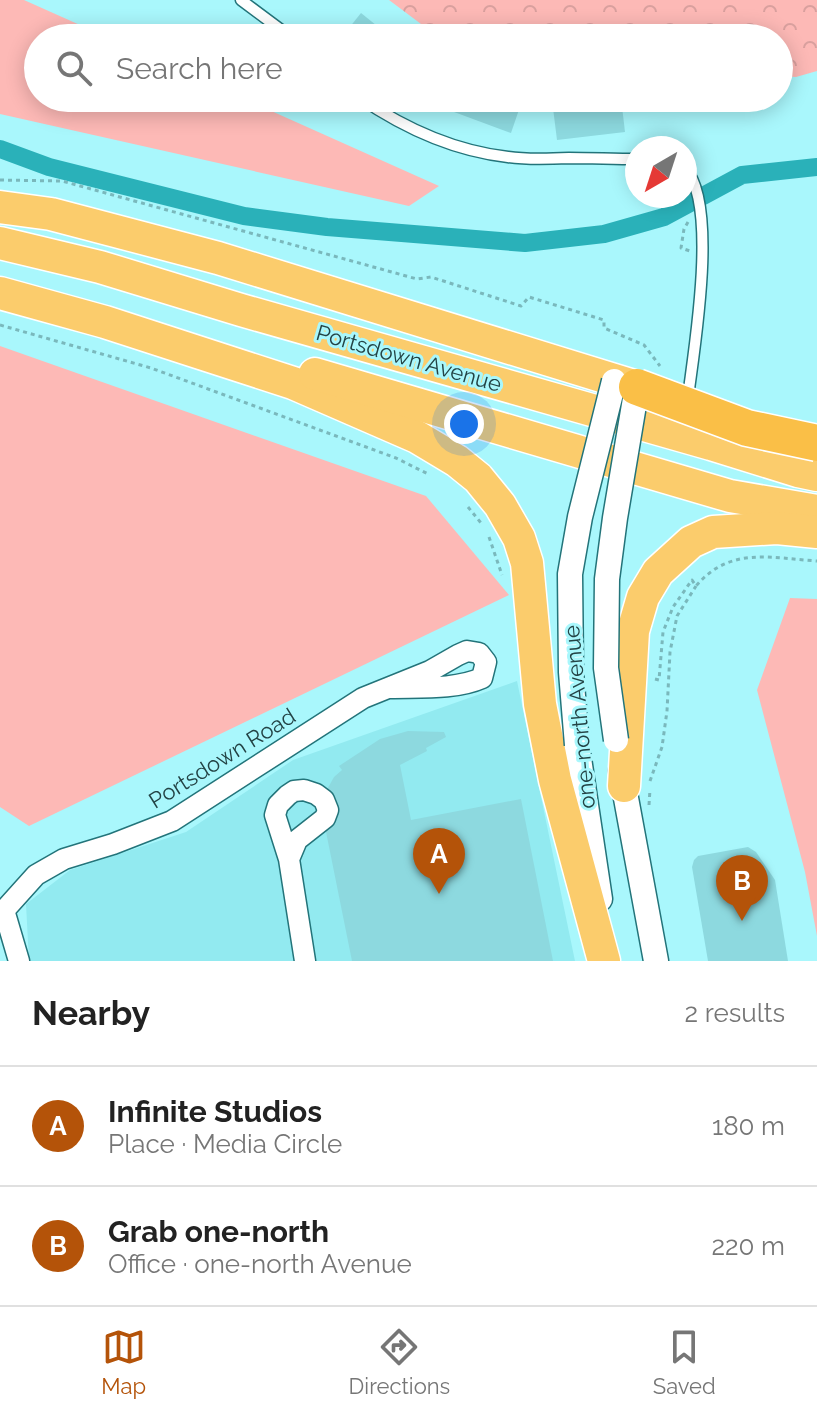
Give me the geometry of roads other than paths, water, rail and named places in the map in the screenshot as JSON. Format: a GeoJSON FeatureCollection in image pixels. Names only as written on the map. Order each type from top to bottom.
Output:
{"type":"FeatureCollection","features":[{"type":"Feature","properties":{"kind":"highway"},"geometry":{"type":"LineString","coordinates":[[0,207],[51,214],[218,258],[638,379],[747,428],[817,443]]}},
{"type":"Feature","properties":{"kind":"highway","name":"Portsdown Avenue"},"geometry":{"type":"LineString","coordinates":[[0,243],[100,267],[255,314],[701,436],[817,475]]}},
{"type":"Feature","properties":{"kind":"highway","name":"Portsdown Avenue"},"geometry":{"type":"LineString","coordinates":[[0,282],[730,496],[817,511]]}},
{"type":"Feature","properties":{"kind":"highway"},"geometry":{"type":"LineString","coordinates":[[0,293],[105,322],[293,383],[417,437],[478,478],[500,505],[519,538],[527,563],[543,719],[555,780],[606,961]]}},
{"type":"Feature","properties":{"kind":"highway"},"geometry":{"type":"LineString","coordinates":[[624,786],[633,631],[643,597],[658,572],[691,542],[713,532],[777,528],[817,532]]}},
{"type":"Feature","properties":{"kind":"street","name":"one-north Avenue"},"geometry":{"type":"LineString","coordinates":[[638,379],[607,579],[606,668],[656,961]]}},
{"type":"Feature","properties":{"kind":"street","name":"one-north Avenue"},"geometry":{"type":"LineString","coordinates":[[606,961],[577,745],[571,672],[570,574],[580,517],[638,379]]}},
{"type":"Feature","properties":{"kind":"street","name":"Portsdown Road"},"geometry":{"type":"LineString","coordinates":[[2,912],[36,875],[64,859],[172,821],[326,720],[363,698],[390,688]]}},
{"type":"Feature","properties":{"kind":"street"},"geometry":{"type":"LineString","coordinates":[[289,859],[305,961]]}},
{"type":"Feature","properties":{"kind":"street"},"geometry":{"type":"LineString","coordinates":[[2,912],[19,961]]}},
{"type":"Feature","properties":{"kind":"street"},"geometry":{"type":"LineString","coordinates":[[0,951],[11,961]]}},
{"type":"Feature","properties":{"kind":"lane"},"geometry":{"type":"LineString","coordinates":[[241,0],[273,24]]}},
{"type":"Feature","properties":{"kind":"lane"},"geometry":{"type":"LineString","coordinates":[[380,112],[454,145],[484,153],[525,159],[625,159]]}},
{"type":"Feature","properties":{"kind":"lane"},"geometry":{"type":"LineString","coordinates":[[686,416],[702,278],[697,188]]}},
{"type":"Feature","properties":{"kind":"waterway"},"geometry":{"type":"LineString","coordinates":[[0,149],[49,167],[244,216],[327,227],[525,243],[604,234],[664,217],[742,175],[817,167]]}},
{"type":"Feature","properties":{"kind":"place","name":"Infinite Studios"},"geometry":{"type":"Point","coordinates":[439,894]}},
{"type":"Feature","properties":{"kind":"place","name":"Grab one-north"},"geometry":{"type":"Point","coordinates":[742,921]}}]}
